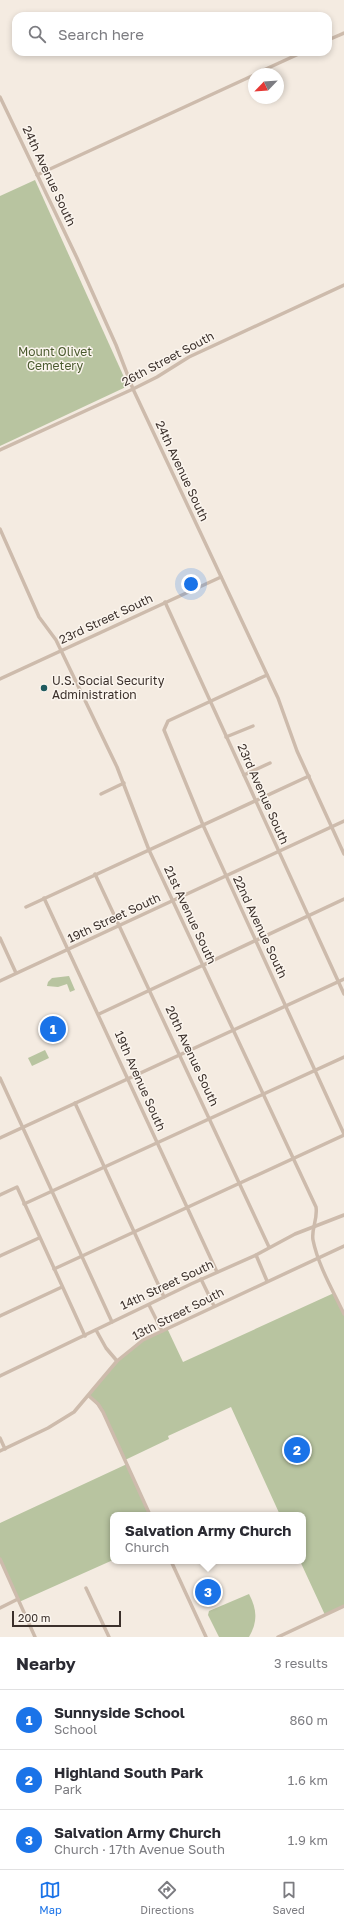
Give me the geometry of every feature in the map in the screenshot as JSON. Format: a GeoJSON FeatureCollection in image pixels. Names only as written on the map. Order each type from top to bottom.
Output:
{"type":"FeatureCollection","features":[{"type":"Feature","properties":{"kind":"street"},"geometry":{"type":"LineString","coordinates":[[332,38],[344,33]]}},
{"type":"Feature","properties":{"kind":"street"},"geometry":{"type":"LineString","coordinates":[[268,68],[294,56]]}},
{"type":"Feature","properties":{"kind":"street"},"geometry":{"type":"LineString","coordinates":[[37,175],[248,77]]}},
{"type":"Feature","properties":{"kind":"street","name":"24th Avenue South"},"geometry":{"type":"LineString","coordinates":[[0,97],[112,338],[133,389],[267,675],[309,776],[344,854]]}},
{"type":"Feature","properties":{"kind":"street","name":"26th Street South"},"geometry":{"type":"LineString","coordinates":[[0,450],[133,389],[157,377],[189,357],[344,284]]}},
{"type":"Feature","properties":{"kind":"street","name":"21st Avenue South"},"geometry":{"type":"LineString","coordinates":[[0,529],[38,617],[51,631],[124,783],[149,850],[262,1095],[316,1207],[317,1217],[314,1227],[314,1241],[319,1258],[344,1314]]}},
{"type":"Feature","properties":{"kind":"street","name":"23rd Street South"},"geometry":{"type":"LineString","coordinates":[[0,679],[221,577]]}},
{"type":"Feature","properties":{"kind":"street","name":"23rd Avenue South"},"geometry":{"type":"LineString","coordinates":[[165,602],[344,994]]}},
{"type":"Feature","properties":{"kind":"street"},"geometry":{"type":"LineString","coordinates":[[210,701],[267,675]]}},
{"type":"Feature","properties":{"kind":"street","name":"22nd Avenue South"},"geometry":{"type":"LineString","coordinates":[[210,701],[168,722],[164,726],[164,735],[255,941],[286,1005],[344,1134]]}},
{"type":"Feature","properties":{"kind":"street"},"geometry":{"type":"LineString","coordinates":[[226,738],[253,726]]}},
{"type":"Feature","properties":{"kind":"street"},"geometry":{"type":"LineString","coordinates":[[244,775],[270,763]]}},
{"type":"Feature","properties":{"kind":"street"},"geometry":{"type":"LineString","coordinates":[[26,907],[309,776]]}},
{"type":"Feature","properties":{"kind":"street"},"geometry":{"type":"LineString","coordinates":[[101,794],[124,783]]}},
{"type":"Feature","properties":{"kind":"street","name":"19th Street South"},"geometry":{"type":"LineString","coordinates":[[0,981],[173,902],[344,821]]}},
{"type":"Feature","properties":{"kind":"street","name":"20th Avenue South"},"geometry":{"type":"LineString","coordinates":[[96,874],[269,1247]]}},
{"type":"Feature","properties":{"kind":"street","name":"19th Avenue South"},"geometry":{"type":"LineString","coordinates":[[44,898],[99,1014],[217,1272]]}},
{"type":"Feature","properties":{"kind":"street"},"geometry":{"type":"LineString","coordinates":[[99,1014],[344,899]]}},
{"type":"Feature","properties":{"kind":"street"},"geometry":{"type":"LineString","coordinates":[[0,938],[16,974]]}},
{"type":"Feature","properties":{"kind":"street"},"geometry":{"type":"LineString","coordinates":[[0,1138],[344,979]]}},
{"type":"Feature","properties":{"kind":"street"},"geometry":{"type":"LineString","coordinates":[[24,1204],[158,1144],[344,1057]]}},
{"type":"Feature","properties":{"kind":"street"},"geometry":{"type":"LineString","coordinates":[[0,1078],[112,1322]]}},
{"type":"Feature","properties":{"kind":"street"},"geometry":{"type":"LineString","coordinates":[[75,1103],[164,1297]]}},
{"type":"Feature","properties":{"kind":"street"},"geometry":{"type":"LineString","coordinates":[[54,1269],[240,1184],[344,1134]]}},
{"type":"Feature","properties":{"kind":"street"},"geometry":{"type":"LineString","coordinates":[[0,1195],[16,1187],[85,1336]]}},
{"type":"Feature","properties":{"kind":"street","name":"14th Street South"},"geometry":{"type":"LineString","coordinates":[[0,1376],[201,1279],[256,1255],[295,1234],[344,1215]]}},
{"type":"Feature","properties":{"kind":"street"},"geometry":{"type":"LineString","coordinates":[[0,1256],[39,1238]]}},
{"type":"Feature","properties":{"kind":"street","name":"13th Street South"},"geometry":{"type":"LineString","coordinates":[[0,1451],[63,1420],[74,1412],[117,1361],[143,1340],[344,1246]]}},
{"type":"Feature","properties":{"kind":"street"},"geometry":{"type":"LineString","coordinates":[[256,1255],[268,1281]]}},
{"type":"Feature","properties":{"kind":"street"},"geometry":{"type":"LineString","coordinates":[[201,1279],[214,1306]]}},
{"type":"Feature","properties":{"kind":"street"},"geometry":{"type":"LineString","coordinates":[[0,1316],[62,1287]]}},
{"type":"Feature","properties":{"kind":"street"},"geometry":{"type":"LineString","coordinates":[[149,1304],[162,1331]]}},
{"type":"Feature","properties":{"kind":"street"},"geometry":{"type":"LineString","coordinates":[[96,1330],[106,1348],[117,1361]]}},
{"type":"Feature","properties":{"kind":"street"},"geometry":{"type":"LineString","coordinates":[[89,1396],[98,1404],[103,1412],[149,1512]]}},
{"type":"Feature","properties":{"kind":"street"},"geometry":{"type":"LineString","coordinates":[[0,1438],[5,1449]]}},
{"type":"Feature","properties":{"kind":"street"},"geometry":{"type":"LineString","coordinates":[[0,1559],[35,1637]]}},
{"type":"Feature","properties":{"kind":"street"},"geometry":{"type":"LineString","coordinates":[[172,1564],[206,1637]]}},
{"type":"Feature","properties":{"kind":"street"},"geometry":{"type":"LineString","coordinates":[[86,1588],[109,1637]]}},
{"type":"Feature","properties":{"kind":"street"},"geometry":{"type":"LineString","coordinates":[[0,1608],[18,1599]]}},
{"type":"Feature","properties":{"kind":"street"},"geometry":{"type":"LineString","coordinates":[[278,1637],[344,1606]]}},
{"type":"Feature","properties":{"kind":"green space","name":"Mount Olivet Cemetery"},"geometry":{"type":"Polygon","coordinates":[[[35,180],[128,386],[0,446],[0,196],[35,180]]]}},
{"type":"Feature","properties":{"kind":"green space"},"geometry":{"type":"Polygon","coordinates":[[[69,976],[75,990],[70,992],[67,984],[58,987],[47,986],[48,982],[52,978],[69,976]]]}},
{"type":"Feature","properties":{"kind":"green space"},"geometry":{"type":"Polygon","coordinates":[[[45,1050],[49,1058],[32,1066],[28,1058],[45,1050]]]}},
{"type":"Feature","properties":{"kind":"green space"},"geometry":{"type":"Polygon","coordinates":[[[334,1293],[344,1314],[344,1606],[325,1615],[301,1564],[306,1564],[306,1512],[279,1512],[231,1407],[168,1436],[169,1439],[125,1460],[103,1412],[89,1396],[117,1361],[143,1340],[167,1328],[183,1362],[334,1293]]]}},
{"type":"Feature","properties":{"kind":"green space"},"geometry":{"type":"Polygon","coordinates":[[[127,1464],[149,1512],[110,1512],[110,1561],[19,1602],[0,1559],[0,1523],[127,1464]]]}},
{"type":"Feature","properties":{"kind":"green space"},"geometry":{"type":"Polygon","coordinates":[[[249,1594],[254,1605],[255,1621],[249,1637],[219,1637],[208,1615],[209,1611],[249,1594]]]}},
{"type":"Feature","properties":{"kind":"place","name":"U.S. Social Security Administration"},"geometry":{"type":"Point","coordinates":[44,688]}},
{"type":"Feature","properties":{"kind":"place","name":"Sunnyside School"},"geometry":{"type":"Point","coordinates":[53,1029]}},
{"type":"Feature","properties":{"kind":"place","name":"Highland South Park"},"geometry":{"type":"Point","coordinates":[297,1450]}},
{"type":"Feature","properties":{"kind":"place","name":"Salvation Army Church"},"geometry":{"type":"Point","coordinates":[208,1592]}}]}
